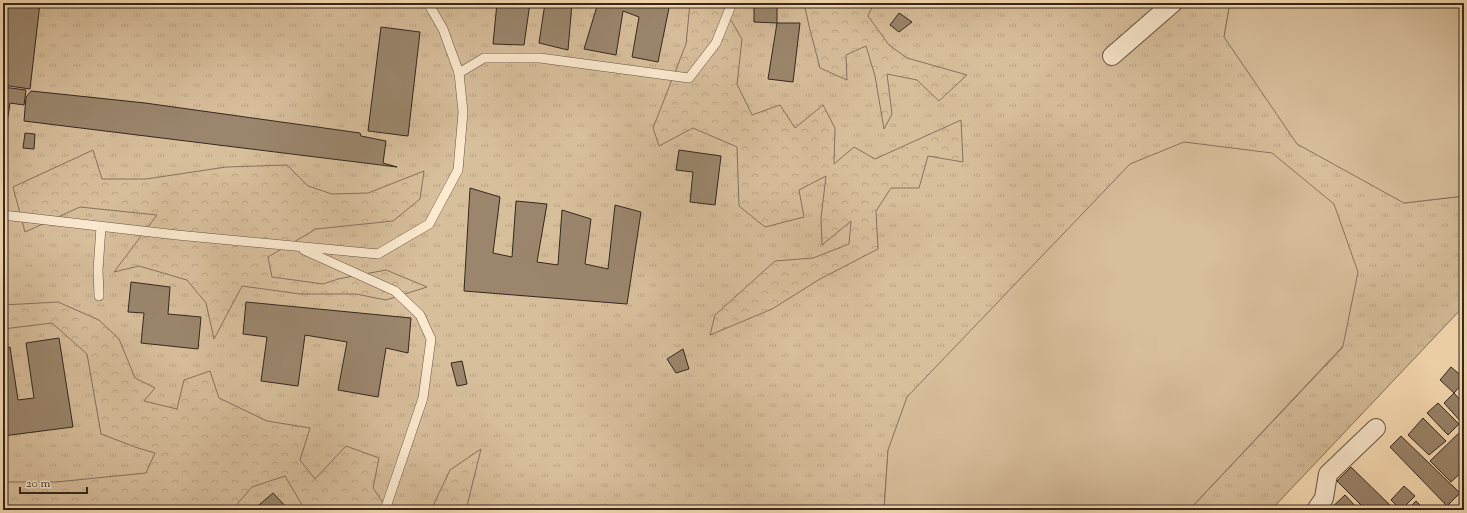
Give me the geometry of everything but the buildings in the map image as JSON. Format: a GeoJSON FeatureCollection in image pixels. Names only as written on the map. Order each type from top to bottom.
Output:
{"type":"FeatureCollection","features":[{"type":"Feature","properties":{"kind":"street"},"geometry":{"type":"LineString","coordinates":[[1112,56],[1173,3]]}},
{"type":"Feature","properties":{"kind":"street"},"geometry":{"type":"LineString","coordinates":[[1316,510],[1324,498],[1328,474],[1376,428]]}},
{"type":"Feature","properties":{"kind":"lane"},"geometry":{"type":"LineString","coordinates":[[3,215],[101,227],[378,254],[429,224],[458,170],[463,112],[460,73],[443,29],[428,3]]}},
{"type":"Feature","properties":{"kind":"lane"},"geometry":{"type":"LineString","coordinates":[[460,73],[484,58],[540,58],[689,78],[716,43],[732,3]]}},
{"type":"Feature","properties":{"kind":"lane"},"geometry":{"type":"LineString","coordinates":[[99,296],[98,270],[101,227]]}},
{"type":"Feature","properties":{"kind":"lane"},"geometry":{"type":"LineString","coordinates":[[296,246],[395,291],[420,315],[431,339],[423,398],[385,510]]}},
{"type":"Feature","properties":{"kind":"green space"},"geometry":{"type":"Polygon","coordinates":[[[3,3],[1230,3],[1224,37],[1404,203],[1464,196],[1464,306],[1271,510],[1189,510],[1343,347],[888,450],[884,510],[3,510],[3,3]]]}},
{"type":"Feature","properties":{"kind":"green space"},"geometry":{"type":"Polygon","coordinates":[[[690,3],[721,3],[742,39],[737,84],[752,115],[780,105],[795,128],[823,105],[835,128],[834,164],[854,147],[875,159],[961,120],[963,162],[928,156],[919,188],[891,188],[876,211],[878,249],[820,279],[772,309],[710,335],[715,315],[775,261],[813,258],[849,244],[851,221],[822,245],[821,218],[826,176],[799,190],[804,217],[765,227],[739,206],[737,147],[693,128],[659,146],[653,128],[686,44],[690,3]]]}},
{"type":"Feature","properties":{"kind":"green space"},"geometry":{"type":"Polygon","coordinates":[[[804,3],[874,3],[868,16],[889,45],[907,58],[967,75],[939,101],[917,80],[887,74],[892,114],[884,129],[875,76],[866,46],[846,55],[847,80],[820,68],[804,3]]]}},
{"type":"Feature","properties":{"kind":"green space"},"geometry":{"type":"Polygon","coordinates":[[[1230,3],[1464,3],[1464,196],[1404,203],[1297,144],[1224,37],[1230,3]]]}},
{"type":"Feature","properties":{"kind":"green space"},"geometry":{"type":"Polygon","coordinates":[[[1184,142],[1272,153],[1334,204],[1358,272],[1343,346],[1189,510],[884,510],[888,450],[907,397],[1130,164],[1184,142]]]}},
{"type":"Feature","properties":{"kind":"green space"},"geometry":{"type":"Polygon","coordinates":[[[93,150],[102,179],[146,179],[226,167],[287,165],[308,186],[332,194],[368,193],[424,171],[420,199],[393,221],[316,229],[268,257],[272,277],[323,284],[338,279],[386,270],[427,287],[386,300],[356,294],[300,294],[242,286],[214,339],[206,303],[187,280],[139,266],[114,272],[157,215],[80,207],[25,232],[13,187],[93,150]]]}},
{"type":"Feature","properties":{"kind":"green space"},"geometry":{"type":"Polygon","coordinates":[[[58,302],[99,320],[119,339],[135,378],[155,388],[144,401],[177,409],[184,380],[210,371],[219,398],[267,421],[310,428],[300,460],[315,479],[346,446],[379,458],[373,488],[388,510],[305,510],[285,476],[252,487],[232,510],[3,510],[3,482],[56,482],[146,473],[155,453],[101,434],[87,354],[52,323],[3,329],[3,305],[58,302]]]}},
{"type":"Feature","properties":{"kind":"green space"},"geometry":{"type":"Polygon","coordinates":[[[481,449],[466,510],[431,510],[450,470],[481,449]]]}}]}
